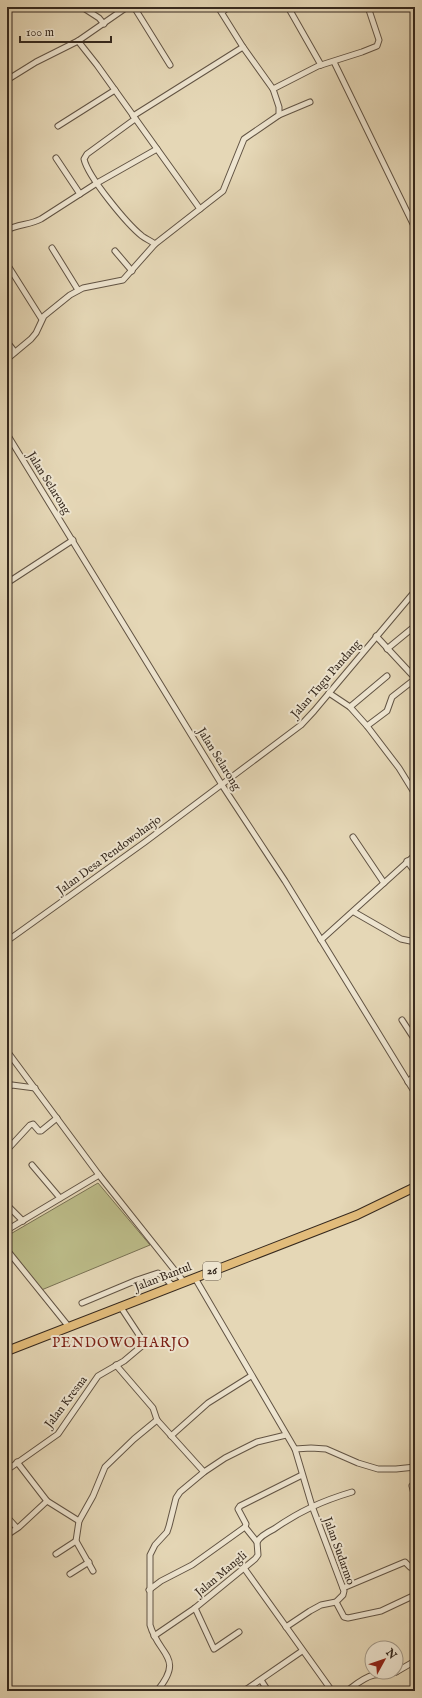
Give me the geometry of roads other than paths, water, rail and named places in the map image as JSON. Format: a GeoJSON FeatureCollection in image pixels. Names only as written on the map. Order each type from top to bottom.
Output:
{"type":"FeatureCollection","features":[{"type":"Feature","properties":{"kind":"main road","name":"Jalan Bantul"},"geometry":{"type":"LineString","coordinates":[[7,1351],[357,1215],[415,1187]]}},
{"type":"Feature","properties":{"kind":"street"},"geometry":{"type":"LineString","coordinates":[[82,7],[99,18],[104,24]]}},
{"type":"Feature","properties":{"kind":"street"},"geometry":{"type":"LineString","coordinates":[[7,80],[36,62],[79,43],[127,7]]}},
{"type":"Feature","properties":{"kind":"street"},"geometry":{"type":"LineString","coordinates":[[134,7],[170,65]]}},
{"type":"Feature","properties":{"kind":"street"},"geometry":{"type":"LineString","coordinates":[[218,7],[243,47],[273,89],[279,107],[279,116]]}},
{"type":"Feature","properties":{"kind":"street"},"geometry":{"type":"LineString","coordinates":[[222,12],[229,7]]}},
{"type":"Feature","properties":{"kind":"street"},"geometry":{"type":"LineString","coordinates":[[288,7],[321,65]]}},
{"type":"Feature","properties":{"kind":"street"},"geometry":{"type":"LineString","coordinates":[[273,89],[321,65],[362,52],[379,44],[368,7]]}},
{"type":"Feature","properties":{"kind":"street"},"geometry":{"type":"LineString","coordinates":[[79,43],[200,209]]}},
{"type":"Feature","properties":{"kind":"street"},"geometry":{"type":"LineString","coordinates":[[155,244],[132,227],[118,211],[97,183],[85,162],[85,156],[134,117],[243,47]]}},
{"type":"Feature","properties":{"kind":"street"},"geometry":{"type":"LineString","coordinates":[[334,62],[415,228]]}},
{"type":"Feature","properties":{"kind":"street"},"geometry":{"type":"LineString","coordinates":[[58,126],[114,90]]}},
{"type":"Feature","properties":{"kind":"street"},"geometry":{"type":"LineString","coordinates":[[7,359],[36,333],[41,318],[47,313],[78,290],[120,282],[132,271],[155,244],[223,191],[244,139],[279,116],[310,102]]}},
{"type":"Feature","properties":{"kind":"street"},"geometry":{"type":"LineString","coordinates":[[7,230],[41,219],[97,183],[157,150]]}},
{"type":"Feature","properties":{"kind":"street"},"geometry":{"type":"LineString","coordinates":[[56,158],[80,194]]}},
{"type":"Feature","properties":{"kind":"street"},"geometry":{"type":"LineString","coordinates":[[52,248],[78,290]]}},
{"type":"Feature","properties":{"kind":"street"},"geometry":{"type":"LineString","coordinates":[[115,251],[132,271]]}},
{"type":"Feature","properties":{"kind":"street"},"geometry":{"type":"LineString","coordinates":[[7,264],[41,318]]}},
{"type":"Feature","properties":{"kind":"street"},"geometry":{"type":"LineString","coordinates":[[7,342],[15,352]]}},
{"type":"Feature","properties":{"kind":"street","name":"Jalan Selarong"},"geometry":{"type":"LineString","coordinates":[[7,434],[222,784],[285,881],[415,1093]]}},
{"type":"Feature","properties":{"kind":"street"},"geometry":{"type":"LineString","coordinates":[[7,583],[73,540]]}},
{"type":"Feature","properties":{"kind":"street","name":"Jalan Tugu Pandang"},"geometry":{"type":"LineString","coordinates":[[222,784],[301,724],[314,712],[415,591]]}},
{"type":"Feature","properties":{"kind":"street"},"geometry":{"type":"LineString","coordinates":[[388,649],[415,626]]}},
{"type":"Feature","properties":{"kind":"street"},"geometry":{"type":"LineString","coordinates":[[367,726],[387,711],[392,697],[415,678],[376,636]]}},
{"type":"Feature","properties":{"kind":"street"},"geometry":{"type":"LineString","coordinates":[[350,707],[387,676]]}},
{"type":"Feature","properties":{"kind":"street"},"geometry":{"type":"LineString","coordinates":[[329,693],[350,707],[367,726],[413,784],[415,794]]}},
{"type":"Feature","properties":{"kind":"street","name":"Jalan Desa Pendowoharjo"},"geometry":{"type":"LineString","coordinates":[[7,942],[222,784]]}},
{"type":"Feature","properties":{"kind":"street"},"geometry":{"type":"LineString","coordinates":[[353,837],[384,882]]}},
{"type":"Feature","properties":{"kind":"street"},"geometry":{"type":"LineString","coordinates":[[321,940],[354,912],[384,882],[415,855]]}},
{"type":"Feature","properties":{"kind":"street"},"geometry":{"type":"LineString","coordinates":[[407,861],[415,872]]}},
{"type":"Feature","properties":{"kind":"street"},"geometry":{"type":"LineString","coordinates":[[354,912],[401,939],[415,942]]}},
{"type":"Feature","properties":{"kind":"street"},"geometry":{"type":"LineString","coordinates":[[402,1020],[415,1040]]}},
{"type":"Feature","properties":{"kind":"street"},"geometry":{"type":"LineString","coordinates":[[7,1051],[99,1175],[184,1282]]}},
{"type":"Feature","properties":{"kind":"street"},"geometry":{"type":"LineString","coordinates":[[408,1082],[415,1075]]}},
{"type":"Feature","properties":{"kind":"street"},"geometry":{"type":"LineString","coordinates":[[7,1088],[12,1085],[34,1088]]}},
{"type":"Feature","properties":{"kind":"street"},"geometry":{"type":"LineString","coordinates":[[7,1150],[30,1125],[33,1124],[39,1131],[41,1131],[57,1118]]}},
{"type":"Feature","properties":{"kind":"street"},"geometry":{"type":"LineString","coordinates":[[32,1165],[60,1198]]}},
{"type":"Feature","properties":{"kind":"street"},"geometry":{"type":"LineString","coordinates":[[7,1230],[99,1175]]}},
{"type":"Feature","properties":{"kind":"street"},"geometry":{"type":"LineString","coordinates":[[7,1205],[23,1221]]}},
{"type":"Feature","properties":{"kind":"street"},"geometry":{"type":"LineString","coordinates":[[7,1250],[69,1328]]}},
{"type":"Feature","properties":{"kind":"street"},"geometry":{"type":"LineString","coordinates":[[82,1303],[158,1273],[173,1286]]}},
{"type":"Feature","properties":{"kind":"street","name":"Jalan Sudarmo"},"geometry":{"type":"LineString","coordinates":[[196,1278],[251,1376],[295,1449],[312,1506],[343,1588],[344,1594],[336,1602],[321,1605],[286,1627]]}},
{"type":"Feature","properties":{"kind":"street","name":"Jalan Kresna"},"geometry":{"type":"LineString","coordinates":[[7,1470],[58,1434],[98,1376],[133,1354],[143,1344],[120,1306]]}},
{"type":"Feature","properties":{"kind":"street"},"geometry":{"type":"LineString","coordinates":[[116,1365],[153,1408],[157,1420],[204,1472]]}},
{"type":"Feature","properties":{"kind":"street"},"geometry":{"type":"LineString","coordinates":[[171,1436],[208,1403],[251,1376]]}},
{"type":"Feature","properties":{"kind":"street"},"geometry":{"type":"LineString","coordinates":[[93,1571],[76,1542],[79,1521],[93,1496],[105,1468],[134,1439],[157,1420]]}},
{"type":"Feature","properties":{"kind":"street"},"geometry":{"type":"LineString","coordinates":[[157,1691],[167,1678],[170,1669],[166,1655],[154,1636],[150,1625],[149,1560],[151,1551],[155,1544],[167,1532],[176,1498],[204,1472],[225,1458],[248,1445],[286,1435]]}},
{"type":"Feature","properties":{"kind":"street"},"geometry":{"type":"LineString","coordinates":[[295,1449],[326,1449],[336,1452],[354,1462],[378,1469],[415,1467]]}},
{"type":"Feature","properties":{"kind":"street"},"geometry":{"type":"LineString","coordinates":[[17,1462],[48,1501],[79,1521]]}},
{"type":"Feature","properties":{"kind":"street"},"geometry":{"type":"LineString","coordinates":[[257,1542],[245,1527],[246,1524],[238,1507],[302,1475]]}},
{"type":"Feature","properties":{"kind":"street"},"geometry":{"type":"LineString","coordinates":[[412,1486],[415,1498]]}},
{"type":"Feature","properties":{"kind":"street","name":"Jalan Mangli"},"geometry":{"type":"LineString","coordinates":[[154,1636],[195,1608],[244,1568],[258,1555],[257,1542],[262,1536],[312,1506],[327,1499],[352,1492]]}},
{"type":"Feature","properties":{"kind":"street"},"geometry":{"type":"LineString","coordinates":[[7,1535],[48,1501]]}},
{"type":"Feature","properties":{"kind":"street"},"geometry":{"type":"LineString","coordinates":[[7,1517],[17,1528]]}},
{"type":"Feature","properties":{"kind":"street"},"geometry":{"type":"LineString","coordinates":[[149,1590],[161,1581],[192,1565],[245,1527]]}},
{"type":"Feature","properties":{"kind":"street"},"geometry":{"type":"LineString","coordinates":[[56,1554],[76,1542]]}},
{"type":"Feature","properties":{"kind":"street"},"geometry":{"type":"LineString","coordinates":[[70,1574],[89,1562]]}},
{"type":"Feature","properties":{"kind":"street"},"geometry":{"type":"LineString","coordinates":[[343,1588],[405,1562],[410,1567]]}},
{"type":"Feature","properties":{"kind":"street"},"geometry":{"type":"LineString","coordinates":[[244,1568],[332,1691]]}},
{"type":"Feature","properties":{"kind":"street"},"geometry":{"type":"LineString","coordinates":[[336,1602],[344,1617],[348,1618],[381,1611],[415,1595]]}},
{"type":"Feature","properties":{"kind":"street"},"geometry":{"type":"LineString","coordinates":[[195,1608],[214,1648],[239,1632]]}},
{"type":"Feature","properties":{"kind":"street"},"geometry":{"type":"LineString","coordinates":[[244,1691],[302,1651]]}},
{"type":"Feature","properties":{"kind":"street"},"geometry":{"type":"LineString","coordinates":[[404,1667],[415,1661]]}},
{"type":"Feature","properties":{"kind":"street"},"geometry":{"type":"LineString","coordinates":[[347,1691],[364,1679]]}},
{"type":"Feature","properties":{"kind":"street"},"geometry":{"type":"LineString","coordinates":[[261,1680],[268,1691]]}},
{"type":"Feature","properties":{"kind":"district","name":"PENDOWOHARJO"},"geometry":{"type":"Point","coordinates":[121,1343]}}]}
